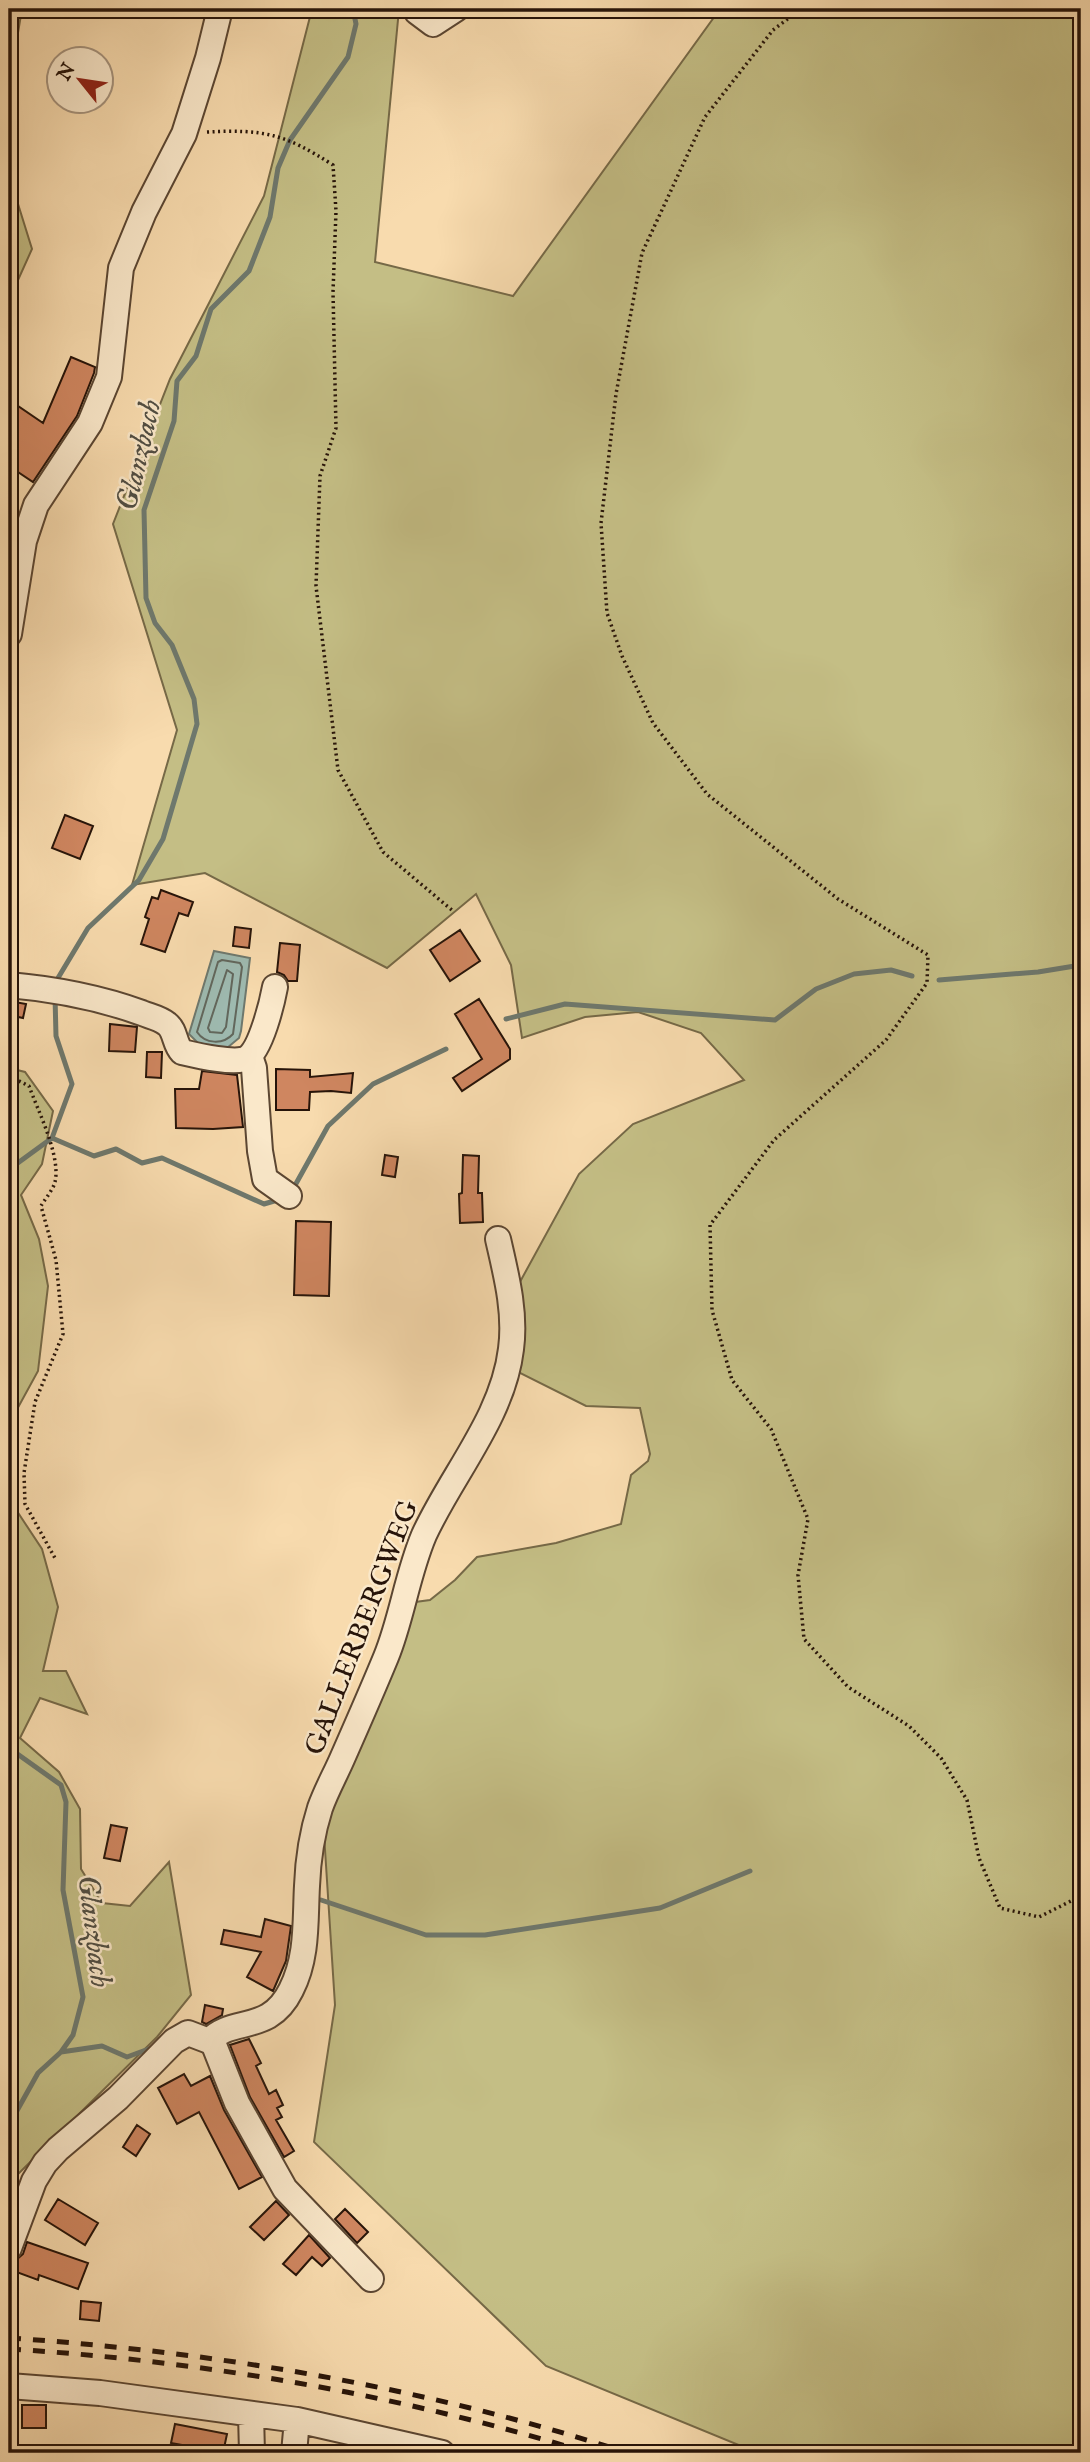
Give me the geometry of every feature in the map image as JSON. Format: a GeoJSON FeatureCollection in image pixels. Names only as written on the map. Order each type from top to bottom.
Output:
{"type":"FeatureCollection","features":[{"type":"Feature","properties":{"kind":"street"},"geometry":{"type":"LineString","coordinates":[[9,634],[24,541],[36,505],[90,423],[109,377],[121,268],[144,212],[184,134],[220,9]]}},
{"type":"Feature","properties":{"kind":"street"},"geometry":{"type":"LineString","coordinates":[[417,9],[417,12],[433,24],[456,9]]}},
{"type":"Feature","properties":{"kind":"street"},"geometry":{"type":"LineString","coordinates":[[9,985],[51,989],[121,1005],[164,1022],[173,1031],[178,1048],[182,1052],[239,1061],[250,1056],[266,1023],[275,986]]}},
{"type":"Feature","properties":{"kind":"street"},"geometry":{"type":"LineString","coordinates":[[250,1056],[254,1068],[260,1151],[265,1179],[289,1196]]}},
{"type":"Feature","properties":{"kind":"street","name":"GALLERBERGWEG"},"geometry":{"type":"LineString","coordinates":[[9,2248],[34,2181],[58,2149],[118,2098],[181,2035],[188,2033],[209,2041],[221,2031],[263,2020],[280,2006],[293,1987],[307,1928],[310,1847],[320,1807],[387,1654],[423,1538],[443,1496],[467,1459],[497,1400],[507,1371],[512,1349],[512,1327],[506,1272],[498,1239]]}},
{"type":"Feature","properties":{"kind":"street"},"geometry":{"type":"LineString","coordinates":[[209,2041],[216,2051],[237,2103],[285,2189],[371,2279]]}},
{"type":"Feature","properties":{"kind":"street"},"geometry":{"type":"LineString","coordinates":[[9,2386],[100,2393],[297,2420],[442,2453]]}},
{"type":"Feature","properties":{"kind":"street"},"geometry":{"type":"LineString","coordinates":[[251,2414],[252,2453]]}},
{"type":"Feature","properties":{"kind":"street"},"geometry":{"type":"LineString","coordinates":[[294,2453],[297,2420]]}},
{"type":"Feature","properties":{"kind":"path"},"geometry":{"type":"LineString","coordinates":[[801,9],[773,30],[705,117],[642,253],[616,394],[601,523],[607,614],[622,656],[653,723],[707,794],[838,899],[928,955],[927,983],[886,1040],[774,1140],[710,1225],[712,1310],[732,1380],[771,1429],[807,1518],[798,1575],[804,1639],[848,1687],[909,1726],[941,1758],[967,1800],[979,1858],[1000,1908],[1039,1917],[1081,1896]]}},
{"type":"Feature","properties":{"kind":"path"},"geometry":{"type":"LineString","coordinates":[[184,134],[243,131],[284,137],[333,165],[336,211],[333,292],[336,428],[320,476],[316,586],[338,770],[383,852],[453,911]]}},
{"type":"Feature","properties":{"kind":"path"},"geometry":{"type":"LineString","coordinates":[[9,1076],[29,1086],[44,1130],[53,1147],[55,1182],[41,1206],[56,1260],[63,1334],[35,1402],[24,1473],[25,1504],[56,1560]]}},
{"type":"Feature","properties":{"kind":"shaded area"},"geometry":{"type":"Polygon","coordinates":[[[9,9],[22,9],[9,86],[9,9]]]}},
{"type":"Feature","properties":{"kind":"shaded area"},"geometry":{"type":"Polygon","coordinates":[[[312,9],[399,9],[375,262],[513,296],[720,9],[1081,9],[1081,2453],[758,2453],[546,2366],[314,2142],[335,2005],[324,1834],[371,1698],[408,1603],[430,1600],[455,1580],[477,1557],[556,1543],[621,1524],[631,1475],[648,1461],[650,1454],[640,1408],[586,1406],[512,1369],[515,1291],[579,1174],[633,1124],[744,1080],[701,1033],[638,1012],[585,1017],[522,1038],[511,965],[476,894],[387,968],[205,873],[132,885],[177,730],[113,524],[170,379],[264,196],[312,9]]]}},
{"type":"Feature","properties":{"kind":"shaded area"},"geometry":{"type":"Polygon","coordinates":[[[9,175],[32,249],[9,300],[9,175]]]}},
{"type":"Feature","properties":{"kind":"shaded area"},"geometry":{"type":"Polygon","coordinates":[[[9,1068],[25,1072],[53,1111],[42,1164],[21,1195],[39,1239],[48,1286],[38,1371],[9,1424],[9,1068]]]}},
{"type":"Feature","properties":{"kind":"shaded area"},"geometry":{"type":"Polygon","coordinates":[[[9,1499],[42,1549],[58,1607],[43,1671],[66,1671],[87,1714],[40,1698],[20,1738],[59,1772],[80,1809],[81,1869],[102,1903],[130,1906],[169,1862],[191,1995],[157,2037],[13,2179],[9,2194],[9,1499]]]}},
{"type":"Feature","properties":{"kind":"water"},"geometry":{"type":"Polygon","coordinates":[[[214,951],[250,958],[241,1031],[239,1038],[227,1048],[199,1044],[189,1034],[214,951]]]}},
{"type":"Feature","properties":{"kind":"building"},"geometry":{"type":"Polygon","coordinates":[[[71,357],[95,367],[94,373],[77,416],[33,482],[9,466],[9,414],[15,404],[43,423],[71,357]]]}},
{"type":"Feature","properties":{"kind":"building"},"geometry":{"type":"Polygon","coordinates":[[[65,815],[93,826],[80,859],[52,848],[65,815]]]}},
{"type":"Feature","properties":{"kind":"building"},"geometry":{"type":"Polygon","coordinates":[[[161,890],[193,902],[188,916],[179,913],[165,952],[141,944],[149,919],[145,917],[152,897],[158,899],[161,890]]]}},
{"type":"Feature","properties":{"kind":"building"},"geometry":{"type":"Polygon","coordinates":[[[235,927],[251,929],[249,948],[233,946],[235,927]]]}},
{"type":"Feature","properties":{"kind":"building"},"geometry":{"type":"Polygon","coordinates":[[[460,930],[480,961],[450,981],[430,950],[460,930]]]}},
{"type":"Feature","properties":{"kind":"building"},"geometry":{"type":"Polygon","coordinates":[[[280,943],[300,945],[297,981],[288,981],[284,975],[277,972],[280,943]]]}},
{"type":"Feature","properties":{"kind":"building"},"geometry":{"type":"Polygon","coordinates":[[[479,999],[510,1049],[510,1059],[462,1091],[453,1078],[482,1059],[455,1014],[479,999]]]}},
{"type":"Feature","properties":{"kind":"building"},"geometry":{"type":"Polygon","coordinates":[[[9,1001],[26,1004],[23,1018],[9,1015],[9,1001]]]}},
{"type":"Feature","properties":{"kind":"building"},"geometry":{"type":"Polygon","coordinates":[[[110,1024],[137,1027],[135,1052],[109,1051],[110,1024]]]}},
{"type":"Feature","properties":{"kind":"building"},"geometry":{"type":"Polygon","coordinates":[[[147,1052],[162,1052],[161,1078],[146,1077],[147,1052]]]}},
{"type":"Feature","properties":{"kind":"building"},"geometry":{"type":"Polygon","coordinates":[[[276,1069],[310,1070],[310,1077],[353,1073],[351,1093],[310,1092],[309,1110],[276,1110],[276,1069]]]}},
{"type":"Feature","properties":{"kind":"building"},"geometry":{"type":"Polygon","coordinates":[[[202,1071],[237,1075],[243,1127],[176,1128],[175,1089],[199,1089],[202,1071]]]}},
{"type":"Feature","properties":{"kind":"building"},"geometry":{"type":"Polygon","coordinates":[[[385,1155],[398,1157],[395,1177],[382,1175],[385,1155]]]}},
{"type":"Feature","properties":{"kind":"building"},"geometry":{"type":"Polygon","coordinates":[[[463,1155],[479,1156],[478,1193],[482,1193],[483,1222],[460,1223],[459,1194],[462,1193],[463,1155]]]}},
{"type":"Feature","properties":{"kind":"building"},"geometry":{"type":"Polygon","coordinates":[[[296,1221],[331,1222],[329,1296],[294,1295],[296,1221]]]}},
{"type":"Feature","properties":{"kind":"building"},"geometry":{"type":"Polygon","coordinates":[[[111,1825],[127,1828],[120,1861],[104,1858],[111,1825]]]}},
{"type":"Feature","properties":{"kind":"building"},"geometry":{"type":"Polygon","coordinates":[[[265,1919],[291,1926],[286,1961],[273,1991],[247,1977],[261,1952],[221,1944],[224,1930],[261,1937],[265,1919]]]}},
{"type":"Feature","properties":{"kind":"building"},"geometry":{"type":"Polygon","coordinates":[[[205,2005],[223,2009],[222,2015],[206,2024],[202,2022],[205,2005]]]}},
{"type":"Feature","properties":{"kind":"building"},"geometry":{"type":"Polygon","coordinates":[[[249,2039],[261,2063],[256,2066],[269,2094],[276,2090],[283,2105],[277,2108],[282,2117],[276,2120],[294,2151],[284,2157],[250,2097],[230,2045],[249,2039]]]}},
{"type":"Feature","properties":{"kind":"building"},"geometry":{"type":"Polygon","coordinates":[[[184,2074],[191,2086],[210,2076],[224,2110],[262,2177],[239,2189],[199,2112],[177,2124],[158,2088],[184,2074]]]}},
{"type":"Feature","properties":{"kind":"building"},"geometry":{"type":"Polygon","coordinates":[[[137,2125],[150,2134],[136,2156],[123,2147],[137,2125]]]}},
{"type":"Feature","properties":{"kind":"building"},"geometry":{"type":"Polygon","coordinates":[[[58,2199],[98,2223],[85,2245],[45,2220],[58,2199]]]}},
{"type":"Feature","properties":{"kind":"building"},"geometry":{"type":"Polygon","coordinates":[[[276,2201],[289,2215],[264,2240],[250,2227],[276,2201]]]}},
{"type":"Feature","properties":{"kind":"building"},"geometry":{"type":"Polygon","coordinates":[[[345,2209],[368,2232],[357,2243],[335,2219],[345,2209]]]}},
{"type":"Feature","properties":{"kind":"building"},"geometry":{"type":"Polygon","coordinates":[[[309,2235],[330,2258],[322,2266],[312,2257],[296,2275],[283,2264],[309,2235]]]}},
{"type":"Feature","properties":{"kind":"building"},"geometry":{"type":"Polygon","coordinates":[[[27,2242],[88,2263],[78,2289],[39,2275],[38,2280],[11,2270],[15,2261],[23,2254],[27,2242]]]}},
{"type":"Feature","properties":{"kind":"building"},"geometry":{"type":"Polygon","coordinates":[[[81,2301],[101,2303],[99,2321],[80,2319],[81,2301]]]}},
{"type":"Feature","properties":{"kind":"building"},"geometry":{"type":"Polygon","coordinates":[[[22,2405],[46,2405],[46,2428],[22,2428],[22,2405]]]}},
{"type":"Feature","properties":{"kind":"building"},"geometry":{"type":"Polygon","coordinates":[[[175,2424],[227,2434],[223,2453],[187,2453],[188,2446],[171,2443],[175,2424]]]}},
{"type":"Feature","properties":{"kind":"waterway","name":"Glanzbach"},"geometry":{"type":"LineString","coordinates":[[55,983],[88,928],[139,880],[163,839],[197,724],[194,699],[172,645],[155,623],[146,598],[144,510],[174,421],[177,381],[196,356],[211,309],[249,271],[270,217],[278,168],[290,140],[348,57],[356,24],[353,9]]}},
{"type":"Feature","properties":{"kind":"waterway"},"geometry":{"type":"LineString","coordinates":[[939,980],[1038,972],[1081,965]]}},
{"type":"Feature","properties":{"kind":"waterway"},"geometry":{"type":"LineString","coordinates":[[506,1019],[565,1004],[775,1020],[816,989],[854,974],[891,970],[912,976]]}},
{"type":"Feature","properties":{"kind":"waterway","name":"Glanzbach"},"geometry":{"type":"LineString","coordinates":[[9,1175],[15,1165],[52,1138],[72,1084],[56,1036],[55,996]]}},
{"type":"Feature","properties":{"kind":"waterway"},"geometry":{"type":"LineString","coordinates":[[293,1189],[328,1126],[373,1084],[446,1049]]}},
{"type":"Feature","properties":{"kind":"waterway"},"geometry":{"type":"LineString","coordinates":[[52,1138],[94,1156],[116,1149],[142,1163],[162,1158],[264,1204],[281,1199]]}},
{"type":"Feature","properties":{"kind":"waterway","name":"Glanzbach"},"geometry":{"type":"LineString","coordinates":[[9,1748],[61,1785],[66,1802],[63,1890],[83,1997],[73,2035],[61,2052],[38,2073],[9,2125]]}},
{"type":"Feature","properties":{"kind":"waterway"},"geometry":{"type":"LineString","coordinates":[[321,1900],[426,1935],[485,1935],[660,1908],[750,1871]]}},
{"type":"Feature","properties":{"kind":"waterway"},"geometry":{"type":"LineString","coordinates":[[61,2052],[102,2046],[127,2057],[154,2047]]}},
{"type":"Feature","properties":{"kind":"railway"},"geometry":{"type":"LineString","coordinates":[[9,2338],[166,2353],[322,2376],[476,2410],[628,2453]]}},
{"type":"Feature","properties":{"kind":"railway"},"geometry":{"type":"LineString","coordinates":[[9,2349],[156,2362],[302,2384],[447,2414],[589,2453]]}}]}
